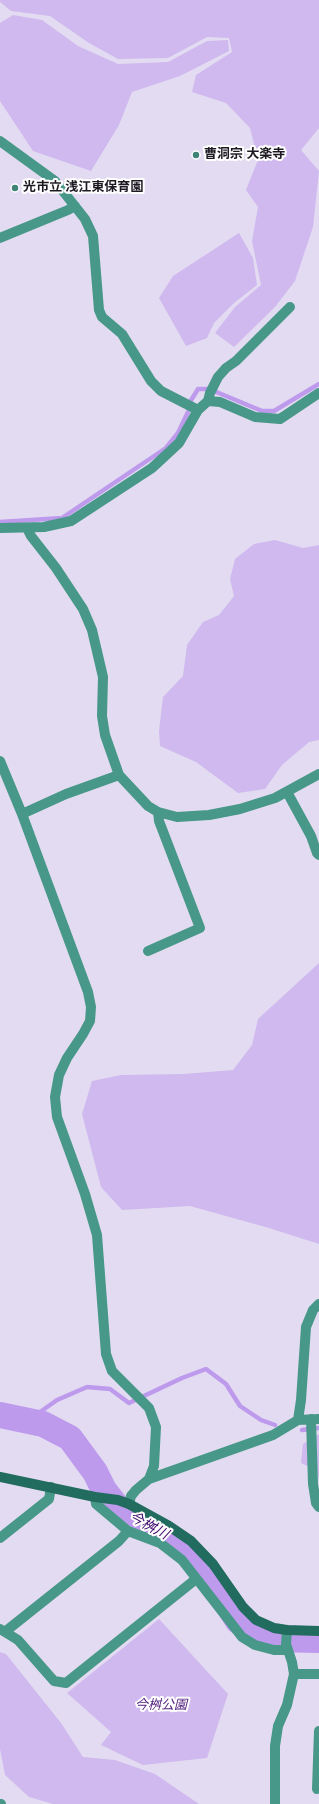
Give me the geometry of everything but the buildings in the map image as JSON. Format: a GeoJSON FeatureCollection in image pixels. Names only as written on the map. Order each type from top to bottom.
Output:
{"type":"FeatureCollection","features":[{"type":"Feature","properties":{"kind":"street"},"geometry":{"type":"LineString","coordinates":[[0,141],[55,181],[85,219],[93,236],[99,310],[102,317],[122,334],[151,381],[162,391],[198,410]]}},
{"type":"Feature","properties":{"kind":"street"},"geometry":{"type":"LineString","coordinates":[[0,238],[75,206]]}},
{"type":"Feature","properties":{"kind":"street"},"geometry":{"type":"LineString","coordinates":[[0,528],[44,528],[71,521],[152,468],[179,443],[198,410],[208,401],[210,393],[218,378],[226,368],[236,361],[290,307]]}},
{"type":"Feature","properties":{"kind":"street"},"geometry":{"type":"LineString","coordinates":[[208,401],[220,402],[255,417],[280,419],[319,393]]}},
{"type":"Feature","properties":{"kind":"street"},"geometry":{"type":"LineString","coordinates":[[27,528],[31,536],[56,568],[83,609],[92,630],[103,677],[102,716],[105,735],[119,775],[148,806],[158,812],[177,818],[210,815],[240,809],[287,792],[319,774]]}},
{"type":"Feature","properties":{"kind":"street"},"geometry":{"type":"LineString","coordinates":[[0,761],[22,814],[88,992],[91,1007],[90,1021],[58,1075],[55,1097],[57,1117],[86,1194],[97,1235],[106,1354],[112,1371],[149,1408],[156,1428],[154,1466],[149,1479]]}},
{"type":"Feature","properties":{"kind":"street"},"geometry":{"type":"LineString","coordinates":[[22,814],[66,794],[119,775]]}},
{"type":"Feature","properties":{"kind":"street"},"geometry":{"type":"LineString","coordinates":[[287,792],[311,836],[319,855]]}},
{"type":"Feature","properties":{"kind":"street"},"geometry":{"type":"LineString","coordinates":[[148,951],[200,928],[159,821],[158,812]]}},
{"type":"Feature","properties":{"kind":"street"},"geometry":{"type":"LineString","coordinates":[[298,1420],[301,1400],[306,1327],[313,1310],[319,1304]]}},
{"type":"Feature","properties":{"kind":"street"},"geometry":{"type":"LineString","coordinates":[[129,1504],[131,1496],[149,1479],[273,1435],[298,1420],[315,1419],[313,1484],[316,1503],[319,1507]]}},
{"type":"Feature","properties":{"kind":"street"},"geometry":{"type":"LineString","coordinates":[[0,1477],[95,1497],[118,1500],[129,1504],[169,1526],[191,1541],[212,1564],[243,1607],[256,1620],[274,1628],[319,1631]]}},
{"type":"Feature","properties":{"kind":"street"},"geometry":{"type":"LineString","coordinates":[[0,1538],[49,1499],[50,1487]]}},
{"type":"Feature","properties":{"kind":"street"},"geometry":{"type":"LineString","coordinates":[[95,1497],[96,1504],[128,1531],[160,1543],[182,1560],[242,1637],[255,1645],[274,1650],[288,1650]]}},
{"type":"Feature","properties":{"kind":"street"},"geometry":{"type":"LineString","coordinates":[[128,1531],[118,1541],[3,1630],[18,1640],[54,1681],[66,1683],[196,1579]]}},
{"type":"Feature","properties":{"kind":"street"},"geometry":{"type":"LineString","coordinates":[[276,1804],[275,1746],[278,1726],[287,1705],[294,1674],[288,1650],[287,1630]]}},
{"type":"Feature","properties":{"kind":"street"},"geometry":{"type":"LineString","coordinates":[[294,1674],[319,1674]]}},
{"type":"Feature","properties":{"kind":"street"},"geometry":{"type":"LineString","coordinates":[[316,1789],[319,1731]]}},
{"type":"Feature","properties":{"kind":"green space"},"geometry":{"type":"Polygon","coordinates":[[[0,0],[319,0],[319,128],[301,150],[319,171],[313,227],[295,281],[275,307],[234,347],[215,333],[235,307],[261,285],[252,241],[258,207],[246,190],[258,160],[250,128],[226,103],[192,92],[196,75],[232,52],[229,38],[207,37],[168,58],[118,59],[89,43],[50,16],[11,11],[0,2],[0,0]]]}},
{"type":"Feature","properties":{"kind":"green space"},"geometry":{"type":"Polygon","coordinates":[[[13,15],[42,20],[78,46],[118,64],[168,62],[207,41],[228,40],[229,51],[180,76],[132,92],[119,125],[91,171],[33,151],[0,101],[0,23],[13,15]]]}},
{"type":"Feature","properties":{"kind":"green space"},"geometry":{"type":"Polygon","coordinates":[[[239,233],[253,258],[257,285],[234,303],[214,323],[207,338],[186,346],[159,298],[173,276],[239,233]]]}},
{"type":"Feature","properties":{"kind":"green space"},"geometry":{"type":"Polygon","coordinates":[[[275,540],[303,548],[319,545],[319,740],[309,742],[282,765],[265,789],[238,793],[196,762],[160,746],[159,731],[163,697],[183,676],[187,645],[203,622],[219,615],[234,596],[230,579],[235,559],[254,544],[275,540]]]}},
{"type":"Feature","properties":{"kind":"green space"},"geometry":{"type":"Polygon","coordinates":[[[319,963],[319,1244],[269,1228],[190,1206],[122,1210],[101,1187],[82,1114],[92,1081],[121,1075],[184,1074],[233,1070],[252,1045],[258,1019],[319,963]]]}},
{"type":"Feature","properties":{"kind":"green space"},"geometry":{"type":"Polygon","coordinates":[[[319,1434],[319,1480],[317,1471],[301,1463],[303,1444],[319,1434]]]}},
{"type":"Feature","properties":{"kind":"green space","name":"今桝公園"},"geometry":{"type":"Polygon","coordinates":[[[159,1619],[228,1694],[207,1758],[143,1765],[101,1745],[111,1732],[67,1693],[159,1619]]]}},
{"type":"Feature","properties":{"kind":"green space"},"geometry":{"type":"Polygon","coordinates":[[[0,1652],[6,1654],[61,1723],[83,1757],[115,1760],[155,1774],[199,1804],[53,1804],[29,1797],[5,1775],[0,1749],[0,1652]]]}},
{"type":"Feature","properties":{"kind":"waterway"},"geometry":{"type":"LineString","coordinates":[[214,391],[262,411],[274,411],[319,384]]}},
{"type":"Feature","properties":{"kind":"waterway"},"geometry":{"type":"LineString","coordinates":[[190,402],[198,389],[207,389]]}},
{"type":"Feature","properties":{"kind":"waterway"},"geometry":{"type":"LineString","coordinates":[[0,522],[62,518],[166,448],[178,433],[188,412]]}},
{"type":"Feature","properties":{"kind":"waterway"},"geometry":{"type":"LineString","coordinates":[[26,1422],[57,1400],[87,1387],[110,1389],[129,1403],[182,1378],[206,1369],[226,1384],[240,1406],[261,1420],[275,1425]]}},
{"type":"Feature","properties":{"kind":"waterway","name":"今桝川"},"geometry":{"type":"LineString","coordinates":[[0,1415],[43,1424],[70,1438],[95,1472],[104,1490],[122,1513],[132,1521],[166,1535],[186,1552],[208,1574],[238,1621],[259,1636],[271,1639],[319,1640]]}},
{"type":"Feature","properties":{"kind":"waterway"},"geometry":{"type":"LineString","coordinates":[[302,1430],[319,1428]]}},
{"type":"Feature","properties":{"kind":"place","name":"曹洞宗 大楽寺"},"geometry":{"type":"Point","coordinates":[196,155]}},
{"type":"Feature","properties":{"kind":"place","name":"光市立 浅江東保育園"},"geometry":{"type":"Point","coordinates":[15,188]}}]}
